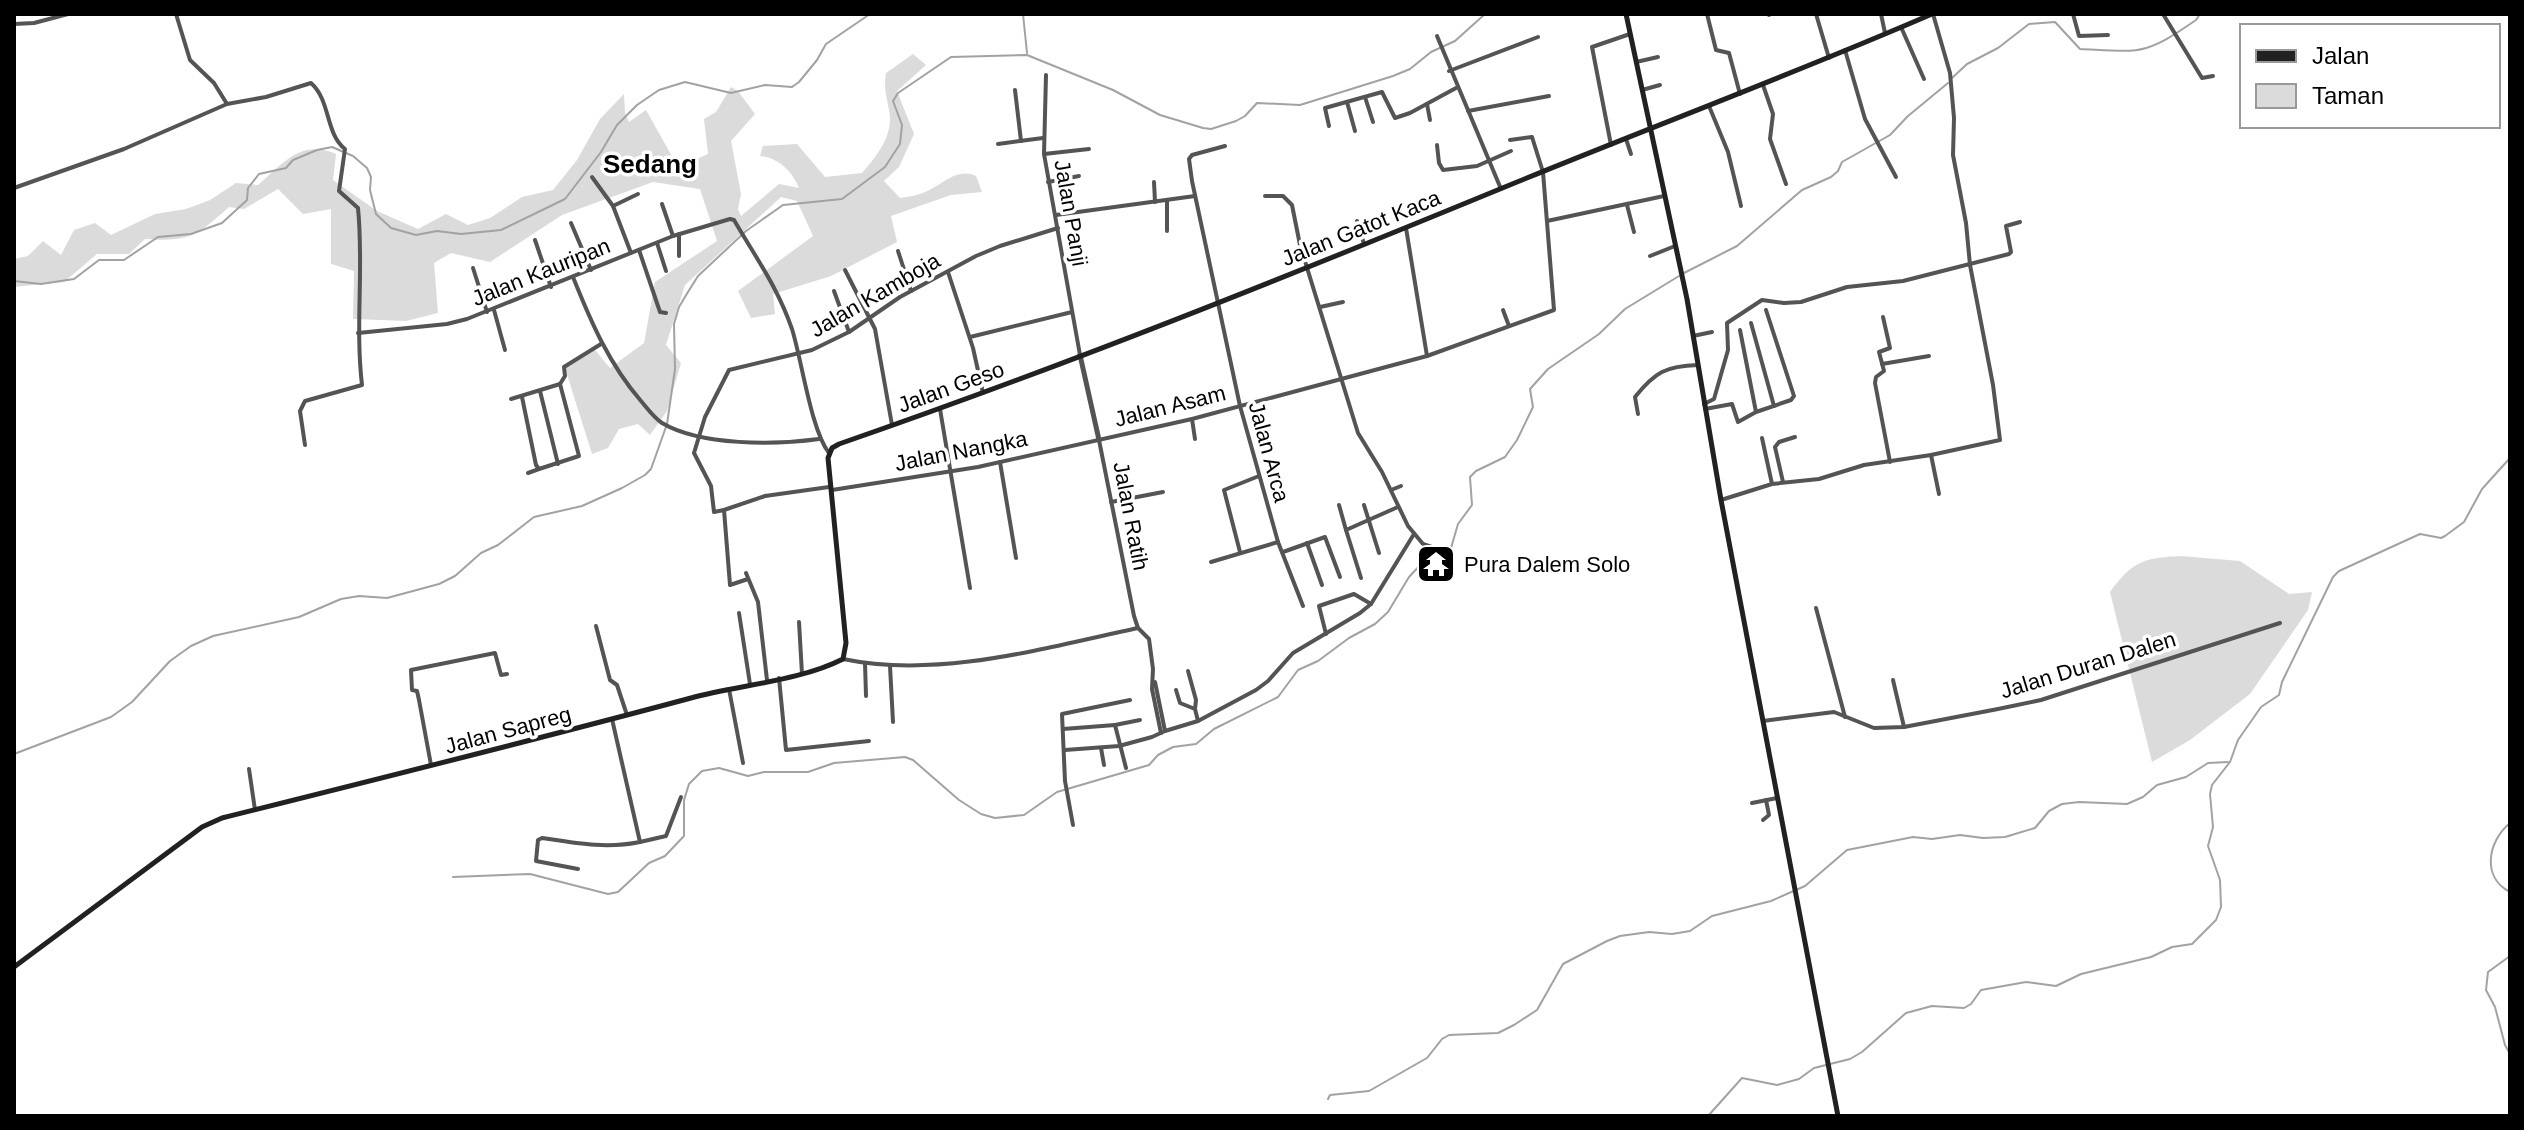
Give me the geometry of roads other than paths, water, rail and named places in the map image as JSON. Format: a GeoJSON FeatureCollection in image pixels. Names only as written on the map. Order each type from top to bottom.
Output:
{"type":"FeatureCollection","features":[{"type":"Feature","properties":{"kind":"main road"},"geometry":{"type":"LineString","coordinates":[[1626,14],[1681,271],[1721,500],[1838,1116]]}},
{"type":"Feature","properties":{"kind":"main road","name":"Jalan Gatot Kaca"},"geometry":{"type":"LineString","coordinates":[[1080,355],[1740,94],[1932,14]]}},
{"type":"Feature","properties":{"kind":"main road","name":"Jalan Geso"},"geometry":{"type":"LineString","coordinates":[[830,451],[1080,355]]}},
{"type":"Feature","properties":{"kind":"main road"},"geometry":{"type":"LineString","coordinates":[[830,451],[829,488],[846,643],[843,659]]}},
{"type":"Feature","properties":{"kind":"main road","name":"Jalan Sapreg"},"geometry":{"type":"LineString","coordinates":[[14,967],[202,827],[222,818],[729,689],[824,669],[843,659]]}},
{"type":"Feature","properties":{"kind":"street"},"geometry":{"type":"LineString","coordinates":[[14,24],[34,23],[68,14]]}},
{"type":"Feature","properties":{"kind":"street"},"geometry":{"type":"LineString","coordinates":[[176,14],[190,60],[214,83],[227,104]]}},
{"type":"Feature","properties":{"kind":"street"},"geometry":{"type":"LineString","coordinates":[[1707,14],[1716,50],[1729,53],[1740,94]]}},
{"type":"Feature","properties":{"kind":"street"},"geometry":{"type":"LineString","coordinates":[[1816,14],[1829,58]]}},
{"type":"Feature","properties":{"kind":"street"},"geometry":{"type":"LineString","coordinates":[[1881,14],[1885,33]]}},
{"type":"Feature","properties":{"kind":"street"},"geometry":{"type":"LineString","coordinates":[[1721,500],[1772,484],[1819,479],[1864,465],[2000,440],[1951,147],[1954,118],[1950,73],[1932,14]]}},
{"type":"Feature","properties":{"kind":"street"},"geometry":{"type":"LineString","coordinates":[[2073,14],[2079,36],[2108,35]]}},
{"type":"Feature","properties":{"kind":"street"},"geometry":{"type":"LineString","coordinates":[[2163,14],[2202,78],[2213,76]]}},
{"type":"Feature","properties":{"kind":"street"},"geometry":{"type":"LineString","coordinates":[[1901,27],[1924,79]]}},
{"type":"Feature","properties":{"kind":"street"},"geometry":{"type":"LineString","coordinates":[[1611,145],[1592,47],[1630,34]]}},
{"type":"Feature","properties":{"kind":"street"},"geometry":{"type":"LineString","coordinates":[[1437,36],[1456,88],[1501,189]]}},
{"type":"Feature","properties":{"kind":"street"},"geometry":{"type":"LineString","coordinates":[[1449,71],[1538,37]]}},
{"type":"Feature","properties":{"kind":"street"},"geometry":{"type":"LineString","coordinates":[[1845,50],[1865,119],[1896,177]]}},
{"type":"Feature","properties":{"kind":"street"},"geometry":{"type":"LineString","coordinates":[[1636,62],[1658,57]]}},
{"type":"Feature","properties":{"kind":"street","name":"Jalan Panji"},"geometry":{"type":"LineString","coordinates":[[1046,75],[1044,154],[1080,355]]}},
{"type":"Feature","properties":{"kind":"street"},"geometry":{"type":"LineString","coordinates":[[14,188],[124,149],[227,104],[266,97],[309,83],[318,90],[336,141],[345,149],[339,191],[358,208],[357,346],[362,385],[305,401],[300,411],[305,445]]}},
{"type":"Feature","properties":{"kind":"street"},"geometry":{"type":"LineString","coordinates":[[1763,84],[1773,114],[1770,139],[1786,184]]}},
{"type":"Feature","properties":{"kind":"street"},"geometry":{"type":"LineString","coordinates":[[1642,90],[1660,85]]}},
{"type":"Feature","properties":{"kind":"street"},"geometry":{"type":"LineString","coordinates":[[1329,126],[1325,108],[1383,92],[1395,118],[1456,88]]}},
{"type":"Feature","properties":{"kind":"street"},"geometry":{"type":"LineString","coordinates":[[1015,90],[1021,141]]}},
{"type":"Feature","properties":{"kind":"street"},"geometry":{"type":"LineString","coordinates":[[1468,111],[1549,96]]}},
{"type":"Feature","properties":{"kind":"street"},"geometry":{"type":"LineString","coordinates":[[1365,97],[1373,122]]}},
{"type":"Feature","properties":{"kind":"street"},"geometry":{"type":"LineString","coordinates":[[1347,102],[1355,131]]}},
{"type":"Feature","properties":{"kind":"street"},"geometry":{"type":"LineString","coordinates":[[1427,104],[1430,120]]}},
{"type":"Feature","properties":{"kind":"street"},"geometry":{"type":"LineString","coordinates":[[1709,106],[1728,152],[1741,206]]}},
{"type":"Feature","properties":{"kind":"street"},"geometry":{"type":"LineString","coordinates":[[1510,140],[1532,137],[1543,172],[1547,221],[1664,196]]}},
{"type":"Feature","properties":{"kind":"street"},"geometry":{"type":"LineString","coordinates":[[998,144],[1043,138]]}},
{"type":"Feature","properties":{"kind":"street"},"geometry":{"type":"LineString","coordinates":[[1626,139],[1631,154]]}},
{"type":"Feature","properties":{"kind":"street"},"geometry":{"type":"LineString","coordinates":[[1437,145],[1443,170],[1489,162],[1511,151]]}},
{"type":"Feature","properties":{"kind":"street","name":"Jalan Arca"},"geometry":{"type":"LineString","coordinates":[[1225,146],[1199,151],[1189,158],[1195,196],[1240,406],[1278,542],[1303,606]]}},
{"type":"Feature","properties":{"kind":"street"},"geometry":{"type":"LineString","coordinates":[[1044,154],[1089,149]]}},
{"type":"Feature","properties":{"kind":"street"},"geometry":{"type":"LineString","coordinates":[[1048,182],[1079,176]]}},
{"type":"Feature","properties":{"kind":"street"},"geometry":{"type":"LineString","coordinates":[[592,177],[613,206],[631,253]]}},
{"type":"Feature","properties":{"kind":"street"},"geometry":{"type":"LineString","coordinates":[[1154,182],[1155,202]]}},
{"type":"Feature","properties":{"kind":"street"},"geometry":{"type":"LineString","coordinates":[[613,206],[638,194]]}},
{"type":"Feature","properties":{"kind":"street"},"geometry":{"type":"LineString","coordinates":[[1265,196],[1282,195],[1291,202],[1307,267],[1358,433],[1414,534],[1426,547],[1443,551]]}},
{"type":"Feature","properties":{"kind":"street"},"geometry":{"type":"LineString","coordinates":[[1056,215],[1195,196]]}},
{"type":"Feature","properties":{"kind":"street"},"geometry":{"type":"LineString","coordinates":[[1167,201],[1167,231]]}},
{"type":"Feature","properties":{"kind":"street"},"geometry":{"type":"LineString","coordinates":[[662,204],[676,235],[679,256]]}},
{"type":"Feature","properties":{"kind":"street"},"geometry":{"type":"LineString","coordinates":[[1627,205],[1634,232]]}},
{"type":"Feature","properties":{"kind":"street","name":"Jalan Kauripan"},"geometry":{"type":"LineString","coordinates":[[358,333],[447,324],[487,312],[676,235],[730,219],[767,271],[780,296],[799,354]]}},
{"type":"Feature","properties":{"kind":"street"},"geometry":{"type":"LineString","coordinates":[[1357,221],[1364,244]]}},
{"type":"Feature","properties":{"kind":"street","name":"Jalan Asam"},"geometry":{"type":"LineString","coordinates":[[1099,440],[1192,419],[1427,356],[1554,310],[1547,221]]}},
{"type":"Feature","properties":{"kind":"street"},"geometry":{"type":"LineString","coordinates":[[1704,407],[1714,399],[1719,388],[1728,350],[1727,323],[1758,301],[1801,302],[1847,287],[1903,281],[2010,253],[2006,226],[2020,222]]}},
{"type":"Feature","properties":{"kind":"street"},"geometry":{"type":"LineString","coordinates":[[571,223],[591,270]]}},
{"type":"Feature","properties":{"kind":"street"},"geometry":{"type":"LineString","coordinates":[[1406,227],[1427,356]]}},
{"type":"Feature","properties":{"kind":"street","name":"Jalan Kamboja"},"geometry":{"type":"LineString","coordinates":[[699,437],[729,370],[799,354],[849,332],[911,291],[1000,246],[1058,228]]}},
{"type":"Feature","properties":{"kind":"street"},"geometry":{"type":"LineString","coordinates":[[535,240],[551,287]]}},
{"type":"Feature","properties":{"kind":"street"},"geometry":{"type":"LineString","coordinates":[[657,243],[666,271]]}},
{"type":"Feature","properties":{"kind":"street"},"geometry":{"type":"LineString","coordinates":[[1650,256],[1675,246]]}},
{"type":"Feature","properties":{"kind":"street"},"geometry":{"type":"LineString","coordinates":[[639,250],[660,312],[666,313]]}},
{"type":"Feature","properties":{"kind":"street"},"geometry":{"type":"LineString","coordinates":[[898,251],[911,291]]}},
{"type":"Feature","properties":{"kind":"street"},"geometry":{"type":"LineString","coordinates":[[473,268],[487,312]]}},
{"type":"Feature","properties":{"kind":"street"},"geometry":{"type":"LineString","coordinates":[[845,270],[871,319],[881,351],[892,425]]}},
{"type":"Feature","properties":{"kind":"street"},"geometry":{"type":"LineString","coordinates":[[948,272],[970,337],[983,394]]}},
{"type":"Feature","properties":{"kind":"street"},"geometry":{"type":"LineString","coordinates":[[573,277],[601,344],[636,395],[663,423],[699,437],[751,441],[819,439]]}},
{"type":"Feature","properties":{"kind":"street"},"geometry":{"type":"LineString","coordinates":[[834,291],[849,332]]}},
{"type":"Feature","properties":{"kind":"street"},"geometry":{"type":"LineString","coordinates":[[1320,307],[1343,302]]}},
{"type":"Feature","properties":{"kind":"street"},"geometry":{"type":"LineString","coordinates":[[493,310],[505,350]]}},
{"type":"Feature","properties":{"kind":"street"},"geometry":{"type":"LineString","coordinates":[[1503,310],[1509,326]]}},
{"type":"Feature","properties":{"kind":"street"},"geometry":{"type":"LineString","coordinates":[[1704,407],[1732,404],[1738,422],[1792,399],[1794,394],[1766,310]]}},
{"type":"Feature","properties":{"kind":"street"},"geometry":{"type":"LineString","coordinates":[[970,337],[1072,312]]}},
{"type":"Feature","properties":{"kind":"street"},"geometry":{"type":"LineString","coordinates":[[1883,317],[1890,348],[1879,352],[1884,371],[1875,378],[1875,383],[1890,462]]}},
{"type":"Feature","properties":{"kind":"street"},"geometry":{"type":"LineString","coordinates":[[1751,323],[1774,406]]}},
{"type":"Feature","properties":{"kind":"street"},"geometry":{"type":"LineString","coordinates":[[1740,330],[1756,412]]}},
{"type":"Feature","properties":{"kind":"street"},"geometry":{"type":"LineString","coordinates":[[1693,336],[1712,332]]}},
{"type":"Feature","properties":{"kind":"street"},"geometry":{"type":"LineString","coordinates":[[511,399],[560,384],[565,376],[564,367],[601,344]]}},
{"type":"Feature","properties":{"kind":"street"},"geometry":{"type":"LineString","coordinates":[[799,354],[819,439],[830,451]]}},
{"type":"Feature","properties":{"kind":"street","name":"Jalan Ratih"},"geometry":{"type":"LineString","coordinates":[[1080,355],[1138,628],[1149,638],[1163,732]]}},
{"type":"Feature","properties":{"kind":"street"},"geometry":{"type":"LineString","coordinates":[[1882,364],[1929,356]]}},
{"type":"Feature","properties":{"kind":"street"},"geometry":{"type":"LineString","coordinates":[[1638,414],[1635,397],[1655,374],[1676,366],[1698,365]]}},
{"type":"Feature","properties":{"kind":"street"},"geometry":{"type":"LineString","coordinates":[[528,473],[579,456],[560,384]]}},
{"type":"Feature","properties":{"kind":"street"},"geometry":{"type":"LineString","coordinates":[[540,391],[558,464]]}},
{"type":"Feature","properties":{"kind":"street"},"geometry":{"type":"LineString","coordinates":[[522,397],[539,469]]}},
{"type":"Feature","properties":{"kind":"street"},"geometry":{"type":"LineString","coordinates":[[940,409],[970,588]]}},
{"type":"Feature","properties":{"kind":"street"},"geometry":{"type":"LineString","coordinates":[[1192,419],[1195,439]]}},
{"type":"Feature","properties":{"kind":"street"},"geometry":{"type":"LineString","coordinates":[[699,437],[694,453],[711,486],[714,512],[724,510],[730,585],[748,579]]}},
{"type":"Feature","properties":{"kind":"street"},"geometry":{"type":"LineString","coordinates":[[1783,482],[1775,447],[1779,442],[1795,437]]}},
{"type":"Feature","properties":{"kind":"street"},"geometry":{"type":"LineString","coordinates":[[1762,438],[1772,484]]}},
{"type":"Feature","properties":{"kind":"street","name":"Jalan Nangka"},"geometry":{"type":"LineString","coordinates":[[724,510],[765,496],[949,471],[1099,440]]}},
{"type":"Feature","properties":{"kind":"street"},"geometry":{"type":"LineString","coordinates":[[1931,455],[1939,494]]}},
{"type":"Feature","properties":{"kind":"street"},"geometry":{"type":"LineString","coordinates":[[1000,462],[1016,558]]}},
{"type":"Feature","properties":{"kind":"street"},"geometry":{"type":"LineString","coordinates":[[1240,552],[1224,490],[1259,476]]}},
{"type":"Feature","properties":{"kind":"street"},"geometry":{"type":"LineString","coordinates":[[1391,490],[1401,486]]}},
{"type":"Feature","properties":{"kind":"street"},"geometry":{"type":"LineString","coordinates":[[1111,502],[1163,492]]}},
{"type":"Feature","properties":{"kind":"street"},"geometry":{"type":"LineString","coordinates":[[1339,505],[1361,578]]}},
{"type":"Feature","properties":{"kind":"street"},"geometry":{"type":"LineString","coordinates":[[1364,505],[1379,553]]}},
{"type":"Feature","properties":{"kind":"street"},"geometry":{"type":"LineString","coordinates":[[1346,530],[1398,507]]}},
{"type":"Feature","properties":{"kind":"street"},"geometry":{"type":"LineString","coordinates":[[1065,750],[1119,746],[1198,721],[1256,690],[1293,653],[1371,604],[1414,534]]}},
{"type":"Feature","properties":{"kind":"street"},"geometry":{"type":"LineString","coordinates":[[1283,552],[1326,538],[1340,577]]}},
{"type":"Feature","properties":{"kind":"street"},"geometry":{"type":"LineString","coordinates":[[1211,562],[1278,542]]}},
{"type":"Feature","properties":{"kind":"street"},"geometry":{"type":"LineString","coordinates":[[1307,543],[1322,585]]}},
{"type":"Feature","properties":{"kind":"street"},"geometry":{"type":"LineString","coordinates":[[746,573],[758,602],[767,680]]}},
{"type":"Feature","properties":{"kind":"street"},"geometry":{"type":"LineString","coordinates":[[1326,634],[1319,606],[1354,594],[1371,604]]}},
{"type":"Feature","properties":{"kind":"street"},"geometry":{"type":"LineString","coordinates":[[1816,608],[1845,717]]}},
{"type":"Feature","properties":{"kind":"street"},"geometry":{"type":"LineString","coordinates":[[739,613],[750,684]]}},
{"type":"Feature","properties":{"kind":"street"},"geometry":{"type":"LineString","coordinates":[[799,622],[802,674]]}},
{"type":"Feature","properties":{"kind":"street","name":"Jalan Duran Dalen"},"geometry":{"type":"LineString","coordinates":[[1763,721],[1836,712],[1872,728],[1904,727],[2041,700],[2280,623]]}},
{"type":"Feature","properties":{"kind":"street"},"geometry":{"type":"LineString","coordinates":[[596,626],[610,680],[617,685],[627,715]]}},
{"type":"Feature","properties":{"kind":"street"},"geometry":{"type":"LineString","coordinates":[[843,659],[890,666],[940,665],[1138,628]]}},
{"type":"Feature","properties":{"kind":"street"},"geometry":{"type":"LineString","coordinates":[[431,767],[417,691],[412,690],[411,670],[495,653],[501,675],[507,674]]}},
{"type":"Feature","properties":{"kind":"street"},"geometry":{"type":"LineString","coordinates":[[865,663],[866,696]]}},
{"type":"Feature","properties":{"kind":"street"},"geometry":{"type":"LineString","coordinates":[[890,666],[893,722]]}},
{"type":"Feature","properties":{"kind":"street"},"geometry":{"type":"LineString","coordinates":[[1188,671],[1198,721]]}},
{"type":"Feature","properties":{"kind":"street"},"geometry":{"type":"LineString","coordinates":[[779,678],[786,750],[869,741]]}},
{"type":"Feature","properties":{"kind":"street"},"geometry":{"type":"LineString","coordinates":[[1893,680],[1904,727]]}},
{"type":"Feature","properties":{"kind":"street"},"geometry":{"type":"LineString","coordinates":[[729,689],[743,763]]}},
{"type":"Feature","properties":{"kind":"street"},"geometry":{"type":"LineString","coordinates":[[1176,690],[1182,704],[1195,709]]}},
{"type":"Feature","properties":{"kind":"street"},"geometry":{"type":"LineString","coordinates":[[1073,825],[1065,781],[1062,714],[1130,700]]}},
{"type":"Feature","properties":{"kind":"street"},"geometry":{"type":"LineString","coordinates":[[612,719],[640,842]]}},
{"type":"Feature","properties":{"kind":"street"},"geometry":{"type":"LineString","coordinates":[[1063,729],[1140,720]]}},
{"type":"Feature","properties":{"kind":"street"},"geometry":{"type":"LineString","coordinates":[[1115,725],[1126,768]]}},
{"type":"Feature","properties":{"kind":"street"},"geometry":{"type":"LineString","coordinates":[[1101,748],[1104,765]]}},
{"type":"Feature","properties":{"kind":"street"},"geometry":{"type":"LineString","coordinates":[[249,769],[255,810]]}},
{"type":"Feature","properties":{"kind":"street"},"geometry":{"type":"LineString","coordinates":[[578,869],[536,861],[538,840],[604,846],[666,836],[681,797]]}},
{"type":"Feature","properties":{"kind":"street"},"geometry":{"type":"LineString","coordinates":[[1752,803],[1778,798]]}},
{"type":"Feature","properties":{"kind":"street"},"geometry":{"type":"LineString","coordinates":[[1763,820],[1769,815],[1766,800]]}},
{"type":"Feature","properties":{"kind":"waterway"},"geometry":{"type":"LineString","coordinates":[[14,281],[41,284],[74,279],[99,260],[124,260],[158,237],[191,234],[222,223],[247,200],[248,188],[259,174],[286,168],[293,160],[332,147],[353,156],[367,168],[376,214],[391,228],[416,235],[437,231],[461,234],[501,230],[565,199],[601,152],[617,125],[637,105],[659,90],[685,82],[731,93],[765,85],[792,87],[817,60],[826,44],[870,14]]}},
{"type":"Feature","properties":{"kind":"waterway"},"geometry":{"type":"LineString","coordinates":[[1023,14],[1027,53]]}},
{"type":"Feature","properties":{"kind":"waterway"},"geometry":{"type":"LineString","coordinates":[[14,754],[111,717],[132,702],[170,661],[191,646],[213,636],[299,617],[341,599],[359,596],[387,598],[439,584],[455,576],[481,553],[498,545],[534,517],[582,506],[645,475],[651,469],[667,424],[675,369],[674,324],[679,307],[698,276],[746,231],[783,205],[842,199],[885,167],[900,144],[902,125],[893,101],[898,93],[951,57],[1027,55],[1113,90],[1160,115],[1211,129],[1245,116],[1257,103],[1300,105],[1410,69],[1431,52],[1455,41],[1485,14]]}},
{"type":"Feature","properties":{"kind":"waterway"},"geometry":{"type":"LineString","coordinates":[[1952,78],[1967,64],[1998,48],[2029,24],[2055,22],[2080,49],[2130,51],[2165,40],[2196,20],[2200,14]]}},
{"type":"Feature","properties":{"kind":"waterway"},"geometry":{"type":"LineString","coordinates":[[1684,273],[1737,246],[1802,190],[1831,177],[1842,162],[1890,135],[1948,83]]}},
{"type":"Feature","properties":{"kind":"waterway"},"geometry":{"type":"LineString","coordinates":[[453,877],[530,874],[608,894],[618,892],[649,863],[665,856],[684,836],[684,800],[689,784],[702,771],[719,768],[748,776],[764,772],[808,772],[834,763],[905,757],[913,760],[959,800],[981,814],[995,818],[1024,815],[1057,792],[1149,765],[1158,755],[1173,747],[1196,744],[1214,729],[1278,697],[1298,670],[1318,661],[1388,612],[1409,577],[1424,561],[1435,553],[1451,548],[1458,524],[1472,505],[1470,477],[1505,457],[1517,440],[1533,407],[1530,389],[1548,369],[1599,334],[1625,309],[1679,276]]}},
{"type":"Feature","properties":{"kind":"waterway"},"geometry":{"type":"LineString","coordinates":[[1708,1116],[1742,1078],[1777,1085],[1799,1079],[1814,1068],[1850,1059],[1906,1013],[1932,1006],[1964,1008],[1981,990],[2026,982],[2056,986],[2081,974],[2192,944],[2216,920],[2221,907],[2220,880],[2208,846],[2213,827],[2212,785],[2230,762],[2238,740],[2261,707],[2279,695],[2282,682],[2333,577],[2339,571],[2420,534],[2445,536],[2464,522],[2482,489],[2510,458]]}},
{"type":"Feature","properties":{"kind":"waterway"},"geometry":{"type":"LineString","coordinates":[[1328,1099],[1330,1095],[1369,1091],[1427,1058],[1449,1035],[1498,1033],[1514,1025],[1537,1010],[1563,964],[1607,941],[1649,932],[1672,934],[1690,931],[1712,916],[1771,901],[1805,886],[1847,850],[1913,837],[2005,837],[2035,828],[2049,811],[2062,804],[2127,804],[2143,797],[2157,785],[2186,777],[2208,763],[2228,762]]}},
{"type":"Feature","properties":{"kind":"waterway"},"geometry":{"type":"LineString","coordinates":[[2510,823],[2497,839],[2491,859],[2495,877],[2510,892]]}},
{"type":"Feature","properties":{"kind":"waterway"},"geometry":{"type":"LineString","coordinates":[[2510,956],[2488,972],[2486,990],[2495,1007],[2510,1054]]}},
{"type":"Feature","properties":{"kind":"place","name":"Pura Dalem Solo"},"geometry":{"type":"Point","coordinates":[1436,564]}},
{"type":"Feature","properties":{"kind":"district","name":"Sedang"},"geometry":{"type":"Point","coordinates":[650,164]}}]}
